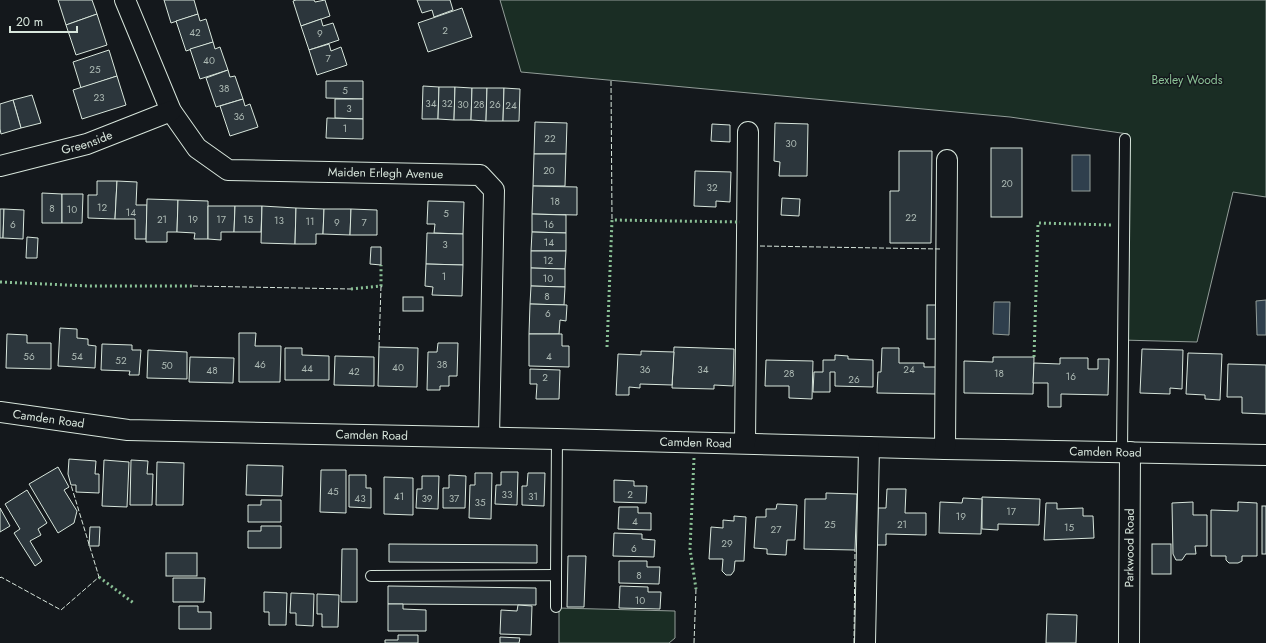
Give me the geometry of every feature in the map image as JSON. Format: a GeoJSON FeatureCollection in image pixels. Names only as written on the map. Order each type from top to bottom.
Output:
{"type":"FeatureCollection","features":[{"type":"Feature","properties":{"kind":"street","name":"Maiden Erlegh Avenue"},"geometry":{"type":"LineString","coordinates":[[125,0],[171,111],[197,148],[228,170],[480,175],[494,190],[489,438]]}},
{"type":"Feature","properties":{"kind":"street","name":"Greenside"},"geometry":{"type":"LineString","coordinates":[[0,166],[87,144],[171,111]]}},
{"type":"Feature","properties":{"kind":"street","name":"Camden Road"},"geometry":{"type":"LineString","coordinates":[[745,444],[748,132]]}},
{"type":"Feature","properties":{"kind":"street"},"geometry":{"type":"LineString","coordinates":[[945,449],[947,160]]}},
{"type":"Feature","properties":{"kind":"street","name":"Camden Road"},"geometry":{"type":"LineString","coordinates":[[0,412],[128,430],[1266,455]]}},
{"type":"Feature","properties":{"kind":"street"},"geometry":{"type":"LineString","coordinates":[[865,643],[868,447]]}},
{"type":"Feature","properties":{"kind":"street","name":"Parkwood Road"},"geometry":{"type":"LineString","coordinates":[[1126,452],[1129,643]]}},
{"type":"Feature","properties":{"kind":"lane"},"geometry":{"type":"LineString","coordinates":[[1125,139],[1126,452]]}},
{"type":"Feature","properties":{"kind":"lane"},"geometry":{"type":"LineString","coordinates":[[556,607],[557,439]]}},
{"type":"Feature","properties":{"kind":"lane"},"geometry":{"type":"LineString","coordinates":[[371,576],[556,575]]}},
{"type":"Feature","properties":{"kind":"green space","name":"Bexley Woods"},"geometry":{"type":"Polygon","coordinates":[[[500,0],[1266,0],[1266,197],[1233,192],[1197,342],[1121,340],[1128,134],[1010,117],[521,72],[500,0]]]}},
{"type":"Feature","properties":{"kind":"green space"},"geometry":{"type":"Polygon","coordinates":[[[559,608],[675,611],[675,638],[669,643],[559,643],[559,608]]]}},
{"type":"Feature","properties":{"kind":"water"},"geometry":{"type":"Polygon","coordinates":[[[1072,155],[1090,155],[1090,191],[1072,191],[1072,155]]]}},
{"type":"Feature","properties":{"kind":"water"},"geometry":{"type":"Polygon","coordinates":[[[1266,300],[1266,335],[1257,335],[1256,301],[1266,300]]]}},
{"type":"Feature","properties":{"kind":"water"},"geometry":{"type":"Polygon","coordinates":[[[994,302],[1010,302],[1009,335],[993,334],[994,302]]]}},
{"type":"Feature","properties":{"kind":"building"},"geometry":{"type":"Polygon","coordinates":[[[58,0],[92,0],[97,14],[66,25],[58,0]]]}},
{"type":"Feature","properties":{"kind":"building"},"geometry":{"type":"Polygon","coordinates":[[[164,0],[194,0],[198,14],[171,23],[164,0]]]}},
{"type":"Feature","properties":{"kind":"building"},"geometry":{"type":"Polygon","coordinates":[[[314,0],[315,2],[325,0],[330,16],[301,26],[293,1],[314,0]]]}},
{"type":"Feature","properties":{"kind":"building"},"geometry":{"type":"Polygon","coordinates":[[[417,0],[450,0],[453,10],[434,17],[432,10],[422,13],[417,0]]]}},
{"type":"Feature","properties":{"kind":"building"},"geometry":{"type":"Polygon","coordinates":[[[462,8],[472,37],[428,52],[418,23],[462,8]]]}},
{"type":"Feature","properties":{"kind":"building"},"geometry":{"type":"Polygon","coordinates":[[[97,14],[107,45],[76,55],[66,25],[97,14]]]}},
{"type":"Feature","properties":{"kind":"building"},"geometry":{"type":"Polygon","coordinates":[[[198,14],[200,21],[206,19],[213,42],[186,51],[176,21],[198,14]]]}},
{"type":"Feature","properties":{"kind":"building"},"geometry":{"type":"Polygon","coordinates":[[[321,19],[323,26],[333,23],[339,40],[309,50],[301,26],[321,19]]]}},
{"type":"Feature","properties":{"kind":"building"},"geometry":{"type":"Polygon","coordinates":[[[213,42],[215,49],[220,47],[228,70],[200,79],[190,49],[213,42]]]}},
{"type":"Feature","properties":{"kind":"building"},"geometry":{"type":"Polygon","coordinates":[[[329,44],[331,51],[341,47],[347,65],[317,75],[309,50],[329,44]]]}},
{"type":"Feature","properties":{"kind":"building"},"geometry":{"type":"Polygon","coordinates":[[[109,50],[117,76],[81,88],[73,62],[109,50]]]}},
{"type":"Feature","properties":{"kind":"building"},"geometry":{"type":"Polygon","coordinates":[[[228,70],[230,77],[235,76],[243,99],[216,107],[206,78],[228,70]]]}},
{"type":"Feature","properties":{"kind":"building"},"geometry":{"type":"Polygon","coordinates":[[[117,76],[126,105],[82,119],[73,90],[117,76]]]}},
{"type":"Feature","properties":{"kind":"building"},"geometry":{"type":"Polygon","coordinates":[[[326,81],[363,81],[363,99],[326,98],[326,81]]]}},
{"type":"Feature","properties":{"kind":"building"},"geometry":{"type":"Polygon","coordinates":[[[423,86],[439,87],[438,119],[422,119],[423,86]]]}},
{"type":"Feature","properties":{"kind":"building"},"geometry":{"type":"Polygon","coordinates":[[[439,87],[455,87],[454,120],[438,119],[439,87]]]}},
{"type":"Feature","properties":{"kind":"building"},"geometry":{"type":"Polygon","coordinates":[[[455,87],[472,88],[471,120],[454,120],[455,87]]]}},
{"type":"Feature","properties":{"kind":"building"},"geometry":{"type":"Polygon","coordinates":[[[472,88],[487,88],[486,121],[471,120],[472,88]]]}},
{"type":"Feature","properties":{"kind":"building"},"geometry":{"type":"Polygon","coordinates":[[[487,88],[504,88],[503,121],[486,121],[487,88]]]}},
{"type":"Feature","properties":{"kind":"building"},"geometry":{"type":"Polygon","coordinates":[[[504,88],[520,89],[519,121],[503,121],[504,88]]]}},
{"type":"Feature","properties":{"kind":"building"},"geometry":{"type":"Polygon","coordinates":[[[32,95],[41,123],[21,128],[13,100],[32,95]]]}},
{"type":"Feature","properties":{"kind":"building"},"geometry":{"type":"Polygon","coordinates":[[[243,99],[245,106],[250,104],[258,127],[230,136],[220,106],[243,99]]]}},
{"type":"Feature","properties":{"kind":"building"},"geometry":{"type":"Polygon","coordinates":[[[335,99],[363,99],[363,119],[335,118],[335,99]]]}},
{"type":"Feature","properties":{"kind":"building"},"geometry":{"type":"Polygon","coordinates":[[[13,100],[21,128],[1,134],[0,104],[13,100]]]}},
{"type":"Feature","properties":{"kind":"building"},"geometry":{"type":"Polygon","coordinates":[[[327,118],[363,119],[363,139],[326,138],[327,118]]]}},
{"type":"Feature","properties":{"kind":"building"},"geometry":{"type":"Polygon","coordinates":[[[535,122],[567,123],[566,154],[534,154],[535,122]]]}},
{"type":"Feature","properties":{"kind":"building"},"geometry":{"type":"Polygon","coordinates":[[[775,123],[808,124],[807,176],[779,176],[780,162],[774,161],[775,123]]]}},
{"type":"Feature","properties":{"kind":"building"},"geometry":{"type":"Polygon","coordinates":[[[712,124],[730,125],[730,142],[711,141],[712,124]]]}},
{"type":"Feature","properties":{"kind":"building"},"geometry":{"type":"Polygon","coordinates":[[[991,148],[1022,148],[1022,217],[991,217],[991,148]]]}},
{"type":"Feature","properties":{"kind":"building"},"geometry":{"type":"Polygon","coordinates":[[[899,151],[932,151],[931,243],[890,243],[890,191],[899,191],[899,151]]]}},
{"type":"Feature","properties":{"kind":"building"},"geometry":{"type":"Polygon","coordinates":[[[534,154],[566,154],[565,186],[533,186],[534,154]]]}},
{"type":"Feature","properties":{"kind":"building"},"geometry":{"type":"Polygon","coordinates":[[[695,171],[731,172],[730,202],[716,201],[716,207],[694,206],[695,171]]]}},
{"type":"Feature","properties":{"kind":"building"},"geometry":{"type":"Polygon","coordinates":[[[97,181],[117,181],[115,219],[88,218],[88,195],[97,195],[97,181]]]}},
{"type":"Feature","properties":{"kind":"building"},"geometry":{"type":"Polygon","coordinates":[[[117,181],[137,182],[136,205],[147,205],[146,239],[135,239],[135,219],[115,219],[117,181]]]}},
{"type":"Feature","properties":{"kind":"building"},"geometry":{"type":"Polygon","coordinates":[[[533,186],[577,187],[577,215],[532,214],[533,186]]]}},
{"type":"Feature","properties":{"kind":"building"},"geometry":{"type":"Polygon","coordinates":[[[42,193],[62,194],[62,223],[42,223],[42,193]]]}},
{"type":"Feature","properties":{"kind":"building"},"geometry":{"type":"Polygon","coordinates":[[[62,194],[83,194],[82,223],[62,223],[62,194]]]}},
{"type":"Feature","properties":{"kind":"building"},"geometry":{"type":"Polygon","coordinates":[[[782,198],[800,199],[799,216],[781,215],[782,198]]]}},
{"type":"Feature","properties":{"kind":"building"},"geometry":{"type":"Polygon","coordinates":[[[147,199],[178,200],[177,232],[167,232],[167,242],[146,242],[147,199]]]}},
{"type":"Feature","properties":{"kind":"building"},"geometry":{"type":"Polygon","coordinates":[[[178,200],[208,201],[208,239],[194,239],[195,233],[177,232],[178,200]]]}},
{"type":"Feature","properties":{"kind":"building"},"geometry":{"type":"Polygon","coordinates":[[[428,201],[464,202],[463,234],[434,233],[435,224],[427,224],[428,201]]]}},
{"type":"Feature","properties":{"kind":"building"},"geometry":{"type":"Polygon","coordinates":[[[208,206],[235,206],[234,232],[221,232],[221,240],[208,239],[208,206]]]}},
{"type":"Feature","properties":{"kind":"building"},"geometry":{"type":"Polygon","coordinates":[[[235,206],[262,206],[261,232],[234,232],[235,206]]]}},
{"type":"Feature","properties":{"kind":"building"},"geometry":{"type":"Polygon","coordinates":[[[262,206],[296,208],[295,244],[261,243],[262,206]]]}},
{"type":"Feature","properties":{"kind":"building"},"geometry":{"type":"Polygon","coordinates":[[[296,208],[324,209],[323,234],[316,234],[316,244],[295,244],[296,208]]]}},
{"type":"Feature","properties":{"kind":"building"},"geometry":{"type":"Polygon","coordinates":[[[0,209],[4,209],[3,238],[0,238],[0,209]]]}},
{"type":"Feature","properties":{"kind":"building"},"geometry":{"type":"Polygon","coordinates":[[[4,209],[24,210],[23,239],[3,238],[4,209]]]}},
{"type":"Feature","properties":{"kind":"building"},"geometry":{"type":"Polygon","coordinates":[[[324,209],[351,209],[350,235],[323,234],[324,209]]]}},
{"type":"Feature","properties":{"kind":"building"},"geometry":{"type":"Polygon","coordinates":[[[351,209],[377,210],[377,235],[350,235],[351,209]]]}},
{"type":"Feature","properties":{"kind":"building"},"geometry":{"type":"Polygon","coordinates":[[[532,214],[566,215],[566,233],[532,232],[532,214]]]}},
{"type":"Feature","properties":{"kind":"building"},"geometry":{"type":"Polygon","coordinates":[[[532,232],[566,233],[566,251],[531,251],[532,232]]]}},
{"type":"Feature","properties":{"kind":"building"},"geometry":{"type":"Polygon","coordinates":[[[427,233],[463,234],[463,265],[426,264],[427,233]]]}},
{"type":"Feature","properties":{"kind":"building"},"geometry":{"type":"Polygon","coordinates":[[[27,237],[38,238],[37,258],[26,258],[27,237]]]}},
{"type":"Feature","properties":{"kind":"building"},"geometry":{"type":"Polygon","coordinates":[[[371,247],[381,247],[381,265],[370,264],[371,247]]]}},
{"type":"Feature","properties":{"kind":"building"},"geometry":{"type":"Polygon","coordinates":[[[531,251],[566,251],[565,269],[531,268],[531,251]]]}},
{"type":"Feature","properties":{"kind":"building"},"geometry":{"type":"Polygon","coordinates":[[[426,264],[463,265],[462,296],[432,295],[433,287],[425,286],[426,264]]]}},
{"type":"Feature","properties":{"kind":"building"},"geometry":{"type":"Polygon","coordinates":[[[531,268],[565,269],[565,287],[531,286],[531,268]]]}},
{"type":"Feature","properties":{"kind":"building"},"geometry":{"type":"Polygon","coordinates":[[[531,286],[565,287],[564,305],[530,304],[531,286]]]}},
{"type":"Feature","properties":{"kind":"building"},"geometry":{"type":"Polygon","coordinates":[[[403,297],[423,297],[423,311],[403,311],[403,297]]]}},
{"type":"Feature","properties":{"kind":"building"},"geometry":{"type":"Polygon","coordinates":[[[530,304],[567,305],[566,321],[560,320],[559,334],[529,334],[530,304]]]}},
{"type":"Feature","properties":{"kind":"building"},"geometry":{"type":"Polygon","coordinates":[[[927,305],[940,305],[940,339],[927,339],[927,305]]]}},
{"type":"Feature","properties":{"kind":"building"},"geometry":{"type":"Polygon","coordinates":[[[60,328],[77,329],[77,338],[88,339],[88,345],[96,346],[95,368],[58,366],[60,328]]]}},
{"type":"Feature","properties":{"kind":"building"},"geometry":{"type":"Polygon","coordinates":[[[239,333],[256,333],[255,346],[281,346],[280,382],[239,382],[239,333]]]}},
{"type":"Feature","properties":{"kind":"building"},"geometry":{"type":"Polygon","coordinates":[[[7,334],[27,335],[27,343],[51,343],[51,369],[6,368],[7,334]]]}},
{"type":"Feature","properties":{"kind":"building"},"geometry":{"type":"Polygon","coordinates":[[[529,334],[562,334],[562,346],[569,346],[569,367],[529,366],[529,334]]]}},
{"type":"Feature","properties":{"kind":"building"},"geometry":{"type":"Polygon","coordinates":[[[438,343],[458,343],[457,376],[449,376],[449,386],[440,386],[440,390],[427,390],[428,352],[437,352],[438,343]]]}},
{"type":"Feature","properties":{"kind":"building"},"geometry":{"type":"Polygon","coordinates":[[[102,344],[132,345],[132,350],[141,350],[139,375],[129,375],[130,371],[101,370],[102,344]]]}},
{"type":"Feature","properties":{"kind":"building"},"geometry":{"type":"Polygon","coordinates":[[[379,347],[418,348],[417,387],[378,386],[379,347]]]}},
{"type":"Feature","properties":{"kind":"building"},"geometry":{"type":"Polygon","coordinates":[[[674,347],[734,349],[733,386],[714,385],[714,389],[672,388],[674,347]]]}},
{"type":"Feature","properties":{"kind":"building"},"geometry":{"type":"Polygon","coordinates":[[[285,348],[302,348],[302,355],[329,356],[329,380],[285,380],[285,348]]]}},
{"type":"Feature","properties":{"kind":"building"},"geometry":{"type":"Polygon","coordinates":[[[882,348],[899,348],[899,363],[924,363],[924,367],[937,367],[936,394],[877,393],[878,372],[881,372],[882,348]]]}},
{"type":"Feature","properties":{"kind":"building"},"geometry":{"type":"Polygon","coordinates":[[[1142,349],[1183,350],[1182,389],[1170,388],[1170,394],[1140,393],[1142,349]]]}},
{"type":"Feature","properties":{"kind":"building"},"geometry":{"type":"Polygon","coordinates":[[[148,350],[187,352],[187,379],[147,378],[148,350]]]}},
{"type":"Feature","properties":{"kind":"building"},"geometry":{"type":"Polygon","coordinates":[[[641,351],[674,352],[672,385],[640,384],[640,388],[629,387],[629,395],[616,395],[618,354],[641,355],[641,351]]]}},
{"type":"Feature","properties":{"kind":"building"},"geometry":{"type":"Polygon","coordinates":[[[1188,353],[1222,354],[1220,400],[1205,399],[1205,395],[1186,394],[1188,353]]]}},
{"type":"Feature","properties":{"kind":"building"},"geometry":{"type":"Polygon","coordinates":[[[835,355],[848,356],[848,359],[873,360],[873,387],[835,386],[835,372],[830,372],[830,392],[813,392],[814,372],[823,372],[823,360],[835,360],[835,355]]]}},
{"type":"Feature","properties":{"kind":"building"},"geometry":{"type":"Polygon","coordinates":[[[335,356],[374,357],[374,386],[334,385],[335,356]]]}},
{"type":"Feature","properties":{"kind":"building"},"geometry":{"type":"Polygon","coordinates":[[[190,357],[234,358],[233,383],[189,382],[190,357]]]}},
{"type":"Feature","properties":{"kind":"building"},"geometry":{"type":"Polygon","coordinates":[[[993,357],[1034,357],[1033,394],[964,393],[964,361],[993,362],[993,357]]]}},
{"type":"Feature","properties":{"kind":"building"},"geometry":{"type":"Polygon","coordinates":[[[1060,358],[1088,358],[1088,369],[1098,369],[1098,359],[1109,359],[1108,395],[1061,394],[1061,407],[1048,407],[1048,383],[1033,383],[1034,363],[1060,364],[1060,358]]]}},
{"type":"Feature","properties":{"kind":"building"},"geometry":{"type":"Polygon","coordinates":[[[766,360],[813,361],[812,399],[789,398],[789,386],[765,386],[766,360]]]}},
{"type":"Feature","properties":{"kind":"building"},"geometry":{"type":"Polygon","coordinates":[[[1228,364],[1266,365],[1266,414],[1242,413],[1242,397],[1227,397],[1228,364]]]}},
{"type":"Feature","properties":{"kind":"building"},"geometry":{"type":"Polygon","coordinates":[[[530,369],[560,370],[559,399],[536,399],[537,384],[530,384],[530,369]]]}},
{"type":"Feature","properties":{"kind":"building"},"geometry":{"type":"Polygon","coordinates":[[[69,459],[96,461],[95,474],[99,474],[99,493],[76,492],[76,485],[71,485],[68,474],[69,459]]]}},
{"type":"Feature","properties":{"kind":"building"},"geometry":{"type":"Polygon","coordinates":[[[104,460],[129,462],[127,507],[102,506],[104,460]]]}},
{"type":"Feature","properties":{"kind":"building"},"geometry":{"type":"Polygon","coordinates":[[[131,460],[148,461],[147,474],[153,474],[152,505],[130,505],[131,460]]]}},
{"type":"Feature","properties":{"kind":"building"},"geometry":{"type":"Polygon","coordinates":[[[157,462],[184,463],[183,505],[156,505],[157,462]]]}},
{"type":"Feature","properties":{"kind":"building"},"geometry":{"type":"Polygon","coordinates":[[[247,465],[283,466],[282,496],[246,495],[247,465]]]}},
{"type":"Feature","properties":{"kind":"building"},"geometry":{"type":"Polygon","coordinates":[[[58,467],[69,487],[64,490],[77,511],[74,523],[58,533],[29,484],[58,467]]]}},
{"type":"Feature","properties":{"kind":"building"},"geometry":{"type":"Polygon","coordinates":[[[321,470],[346,470],[346,513],[320,512],[321,470]]]}},
{"type":"Feature","properties":{"kind":"building"},"geometry":{"type":"Polygon","coordinates":[[[501,472],[518,472],[517,505],[495,504],[496,485],[501,485],[501,472]]]}},
{"type":"Feature","properties":{"kind":"building"},"geometry":{"type":"Polygon","coordinates":[[[475,473],[492,473],[491,519],[469,518],[470,485],[475,485],[475,473]]]}},
{"type":"Feature","properties":{"kind":"building"},"geometry":{"type":"Polygon","coordinates":[[[528,473],[545,473],[544,506],[522,505],[522,486],[527,486],[528,473]]]}},
{"type":"Feature","properties":{"kind":"building"},"geometry":{"type":"Polygon","coordinates":[[[349,475],[366,475],[366,488],[371,488],[371,508],[349,507],[349,475]]]}},
{"type":"Feature","properties":{"kind":"building"},"geometry":{"type":"Polygon","coordinates":[[[449,475],[466,476],[465,508],[443,508],[443,488],[449,488],[449,475]]]}},
{"type":"Feature","properties":{"kind":"building"},"geometry":{"type":"Polygon","coordinates":[[[422,476],[439,476],[438,509],[416,508],[417,489],[422,489],[422,476]]]}},
{"type":"Feature","properties":{"kind":"building"},"geometry":{"type":"Polygon","coordinates":[[[384,477],[413,478],[413,515],[384,514],[384,477]]]}},
{"type":"Feature","properties":{"kind":"building"},"geometry":{"type":"Polygon","coordinates":[[[614,480],[634,481],[634,486],[647,486],[646,503],[614,502],[614,480]]]}},
{"type":"Feature","properties":{"kind":"building"},"geometry":{"type":"Polygon","coordinates":[[[887,489],[906,489],[905,513],[926,513],[926,535],[886,534],[886,545],[877,545],[878,508],[886,508],[887,489]]]}},
{"type":"Feature","properties":{"kind":"building"},"geometry":{"type":"Polygon","coordinates":[[[27,490],[47,523],[38,529],[41,535],[30,541],[42,561],[35,566],[14,533],[20,529],[5,504],[27,490]]]}},
{"type":"Feature","properties":{"kind":"building"},"geometry":{"type":"Polygon","coordinates":[[[826,493],[857,494],[855,550],[804,549],[805,499],[826,499],[826,493]]]}},
{"type":"Feature","properties":{"kind":"building"},"geometry":{"type":"Polygon","coordinates":[[[982,497],[1040,499],[1039,525],[998,524],[998,530],[982,529],[982,497]]]}},
{"type":"Feature","properties":{"kind":"building"},"geometry":{"type":"Polygon","coordinates":[[[963,498],[982,499],[981,534],[939,533],[940,502],[962,503],[963,498]]]}},
{"type":"Feature","properties":{"kind":"building"},"geometry":{"type":"Polygon","coordinates":[[[261,500],[281,500],[281,522],[248,522],[248,505],[261,505],[261,500]]]}},
{"type":"Feature","properties":{"kind":"building"},"geometry":{"type":"Polygon","coordinates":[[[1193,502],[1193,515],[1207,515],[1207,546],[1195,546],[1196,554],[1186,554],[1182,560],[1176,560],[1173,554],[1172,503],[1193,502]]]}},
{"type":"Feature","properties":{"kind":"building"},"geometry":{"type":"Polygon","coordinates":[[[1238,502],[1257,503],[1257,556],[1242,556],[1242,561],[1238,563],[1229,563],[1226,560],[1226,556],[1211,556],[1211,510],[1238,511],[1238,502]]]}},
{"type":"Feature","properties":{"kind":"building"},"geometry":{"type":"Polygon","coordinates":[[[1046,503],[1057,503],[1057,509],[1083,508],[1083,516],[1093,516],[1094,538],[1044,540],[1046,503]]]}},
{"type":"Feature","properties":{"kind":"building"},"geometry":{"type":"Polygon","coordinates":[[[777,504],[797,505],[795,540],[787,540],[786,555],[767,554],[767,549],[754,548],[756,517],[766,517],[766,509],[776,509],[777,504]]]}},
{"type":"Feature","properties":{"kind":"building"},"geometry":{"type":"Polygon","coordinates":[[[1262,506],[1266,506],[1266,554],[1262,554],[1262,506]]]}},
{"type":"Feature","properties":{"kind":"building"},"geometry":{"type":"Polygon","coordinates":[[[619,507],[638,507],[638,513],[651,513],[651,530],[618,529],[619,507]]]}},
{"type":"Feature","properties":{"kind":"building"},"geometry":{"type":"Polygon","coordinates":[[[0,508],[10,526],[0,532],[0,508]]]}},
{"type":"Feature","properties":{"kind":"building"},"geometry":{"type":"Polygon","coordinates":[[[734,516],[746,517],[744,561],[735,561],[734,571],[731,575],[726,575],[722,571],[723,559],[709,559],[711,527],[723,528],[723,520],[734,521],[734,516]]]}},
{"type":"Feature","properties":{"kind":"building"},"geometry":{"type":"Polygon","coordinates":[[[261,526],[281,526],[281,548],[248,548],[248,531],[261,531],[261,526]]]}},
{"type":"Feature","properties":{"kind":"building"},"geometry":{"type":"Polygon","coordinates":[[[90,527],[100,527],[99,546],[89,546],[90,527]]]}},
{"type":"Feature","properties":{"kind":"building"},"geometry":{"type":"Polygon","coordinates":[[[614,533],[642,534],[642,539],[655,540],[654,557],[613,556],[614,533]]]}},
{"type":"Feature","properties":{"kind":"building"},"geometry":{"type":"Polygon","coordinates":[[[389,544],[537,545],[537,563],[389,562],[389,544]]]}},
{"type":"Feature","properties":{"kind":"building"},"geometry":{"type":"Polygon","coordinates":[[[1152,544],[1171,544],[1171,574],[1152,574],[1152,544]]]}},
{"type":"Feature","properties":{"kind":"building"},"geometry":{"type":"Polygon","coordinates":[[[342,549],[357,549],[357,602],[341,602],[342,549]]]}},
{"type":"Feature","properties":{"kind":"building"},"geometry":{"type":"Polygon","coordinates":[[[166,553],[197,553],[197,576],[166,576],[166,553]]]}},
{"type":"Feature","properties":{"kind":"building"},"geometry":{"type":"Polygon","coordinates":[[[568,556],[586,556],[584,607],[567,607],[568,556]]]}},
{"type":"Feature","properties":{"kind":"building"},"geometry":{"type":"Polygon","coordinates":[[[619,561],[647,561],[647,567],[660,567],[659,584],[619,583],[619,561]]]}},
{"type":"Feature","properties":{"kind":"building"},"geometry":{"type":"Polygon","coordinates":[[[173,578],[205,578],[204,602],[173,602],[173,578]]]}},
{"type":"Feature","properties":{"kind":"building"},"geometry":{"type":"Polygon","coordinates":[[[388,586],[536,588],[536,605],[388,604],[388,586]]]}},
{"type":"Feature","properties":{"kind":"building"},"geometry":{"type":"Polygon","coordinates":[[[620,586],[648,587],[648,592],[661,592],[660,609],[619,608],[620,586]]]}},
{"type":"Feature","properties":{"kind":"building"},"geometry":{"type":"Polygon","coordinates":[[[264,592],[287,593],[286,625],[269,625],[269,612],[264,612],[264,592]]]}},
{"type":"Feature","properties":{"kind":"building"},"geometry":{"type":"Polygon","coordinates":[[[291,593],[314,594],[313,626],[296,625],[296,613],[290,613],[291,593]]]}},
{"type":"Feature","properties":{"kind":"building"},"geometry":{"type":"Polygon","coordinates":[[[317,594],[339,595],[338,627],[322,627],[322,614],[317,614],[317,594]]]}},
{"type":"Feature","properties":{"kind":"building"},"geometry":{"type":"Polygon","coordinates":[[[388,604],[403,604],[403,609],[426,610],[426,631],[388,631],[388,604]]]}},
{"type":"Feature","properties":{"kind":"building"},"geometry":{"type":"Polygon","coordinates":[[[518,605],[532,606],[531,635],[500,634],[501,610],[517,611],[518,605]]]}},
{"type":"Feature","properties":{"kind":"building"},"geometry":{"type":"Polygon","coordinates":[[[179,606],[198,606],[198,612],[211,612],[211,629],[179,629],[179,606]]]}},
{"type":"Feature","properties":{"kind":"building"},"geometry":{"type":"Polygon","coordinates":[[[1047,614],[1077,615],[1076,643],[1046,643],[1047,614]]]}},
{"type":"Feature","properties":{"kind":"building"},"geometry":{"type":"Polygon","coordinates":[[[398,635],[418,635],[418,643],[385,643],[385,640],[398,640],[398,635]]]}},
{"type":"Feature","properties":{"kind":"building"},"geometry":{"type":"Polygon","coordinates":[[[500,637],[520,638],[519,643],[500,643],[500,637]]]}},
{"type":"Feature","properties":{"kind":"hedge"},"geometry":{"type":"LineString","coordinates":[[607,347],[612,220],[740,222]]}},
{"type":"Feature","properties":{"kind":"hedge"},"geometry":{"type":"LineString","coordinates":[[1034,357],[1038,223],[1112,225]]}},
{"type":"Feature","properties":{"kind":"hedge"},"geometry":{"type":"LineString","coordinates":[[351,289],[381,286],[381,265]]}},
{"type":"Feature","properties":{"kind":"hedge"},"geometry":{"type":"LineString","coordinates":[[0,282],[89,286],[193,286]]}},
{"type":"Feature","properties":{"kind":"hedge"},"geometry":{"type":"LineString","coordinates":[[694,458],[690,549],[696,589]]}},
{"type":"Feature","properties":{"kind":"hedge"},"geometry":{"type":"LineString","coordinates":[[99,577],[135,604]]}},
{"type":"Feature","properties":{"kind":"fence"},"geometry":{"type":"LineString","coordinates":[[611,81],[612,220]]}},
{"type":"Feature","properties":{"kind":"fence"},"geometry":{"type":"LineString","coordinates":[[760,246],[940,249]]}},
{"type":"Feature","properties":{"kind":"fence"},"geometry":{"type":"LineString","coordinates":[[193,286],[351,289]]}},
{"type":"Feature","properties":{"kind":"fence"},"geometry":{"type":"LineString","coordinates":[[379,347],[381,286]]}},
{"type":"Feature","properties":{"kind":"fence"},"geometry":{"type":"LineString","coordinates":[[0,578],[1,577],[61,610],[99,577],[71,485]]}},
{"type":"Feature","properties":{"kind":"fence"},"geometry":{"type":"LineString","coordinates":[[854,643],[855,550]]}},
{"type":"Feature","properties":{"kind":"fence"},"geometry":{"type":"LineString","coordinates":[[694,643],[696,589]]}}]}
